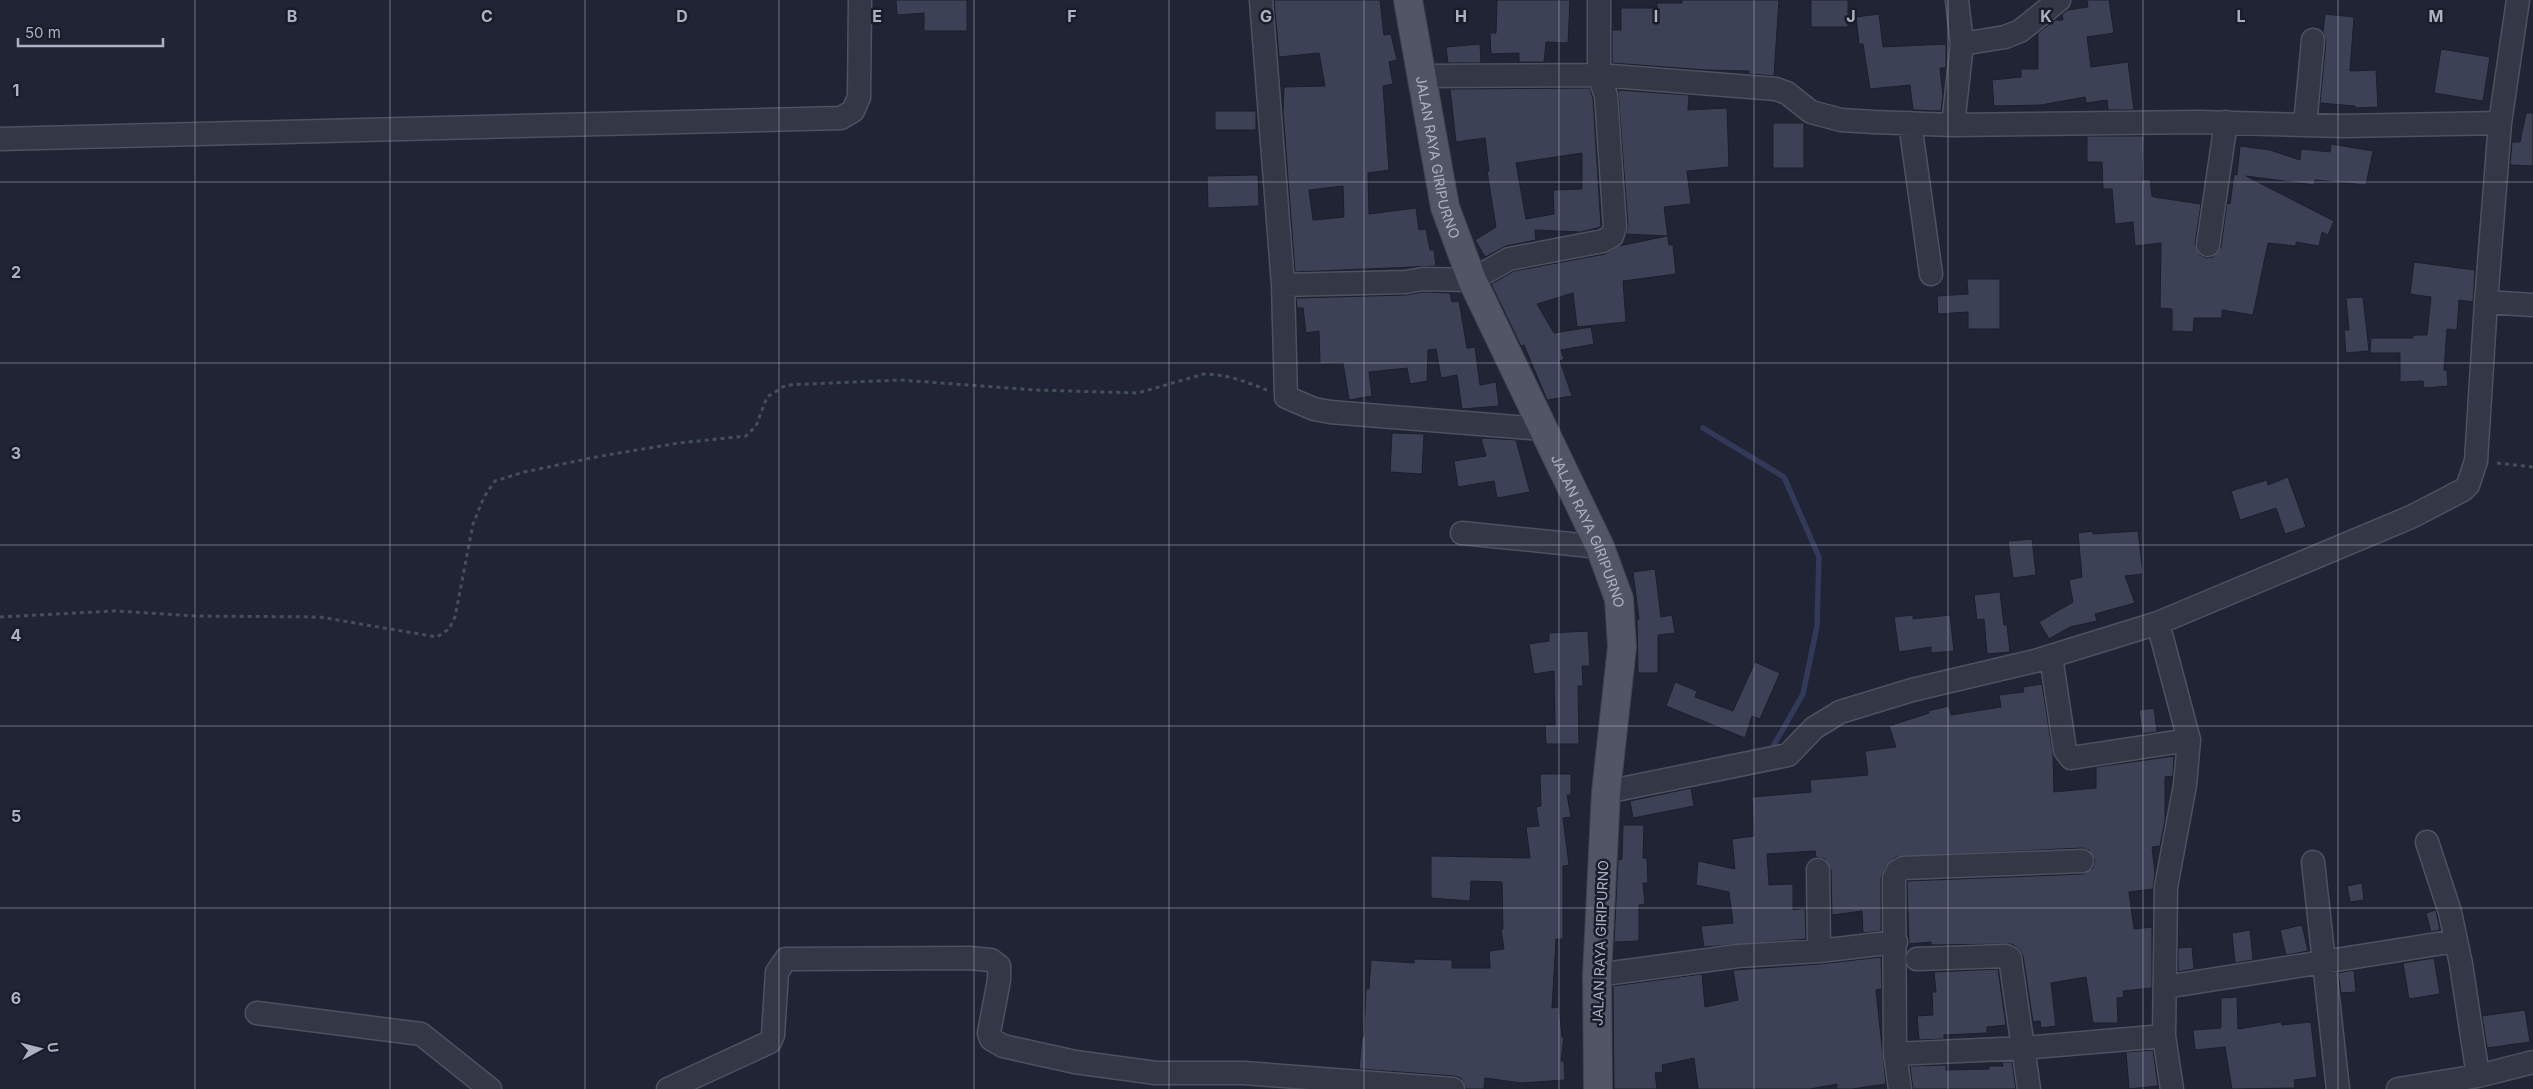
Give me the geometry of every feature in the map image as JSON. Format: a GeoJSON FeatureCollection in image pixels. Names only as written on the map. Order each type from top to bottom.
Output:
{"type":"FeatureCollection","features":[{"type":"Feature","properties":{"kind":"main road","name":"JALAN RAYA GIRIPURNO"},"geometry":{"type":"LineString","coordinates":[[1408,0],[1440,191],[1472,280],[1600,548],[1620,599],[1623,633],[1606,792],[1597,975],[1598,1089]]}},
{"type":"Feature","properties":{"kind":"street"},"geometry":{"type":"LineString","coordinates":[[0,139],[841,118],[853,111],[859,98],[860,0]]}},
{"type":"Feature","properties":{"kind":"street"},"geometry":{"type":"LineString","coordinates":[[1261,0],[1283,285],[1286,397],[1314,409],[1330,412],[1542,429]]}},
{"type":"Feature","properties":{"kind":"street"},"geometry":{"type":"LineString","coordinates":[[1283,285],[1406,282],[1423,279],[1472,280],[1514,257],[1603,241],[1614,233],[1606,96],[1599,76],[1599,0]]}},
{"type":"Feature","properties":{"kind":"street"},"geometry":{"type":"LineString","coordinates":[[1953,125],[1962,44],[1957,0]]}},
{"type":"Feature","properties":{"kind":"street"},"geometry":{"type":"LineString","coordinates":[[1962,44],[2005,37],[2020,31],[2059,0]]}},
{"type":"Feature","properties":{"kind":"street"},"geometry":{"type":"LineString","coordinates":[[1606,792],[1788,755],[1814,728],[1840,712],[1912,690],[2051,656],[2158,623],[2420,512],[2466,488],[2476,461],[2500,123],[2518,0]]}},
{"type":"Feature","properties":{"kind":"street"},"geometry":{"type":"LineString","coordinates":[[2305,125],[2313,40]]}},
{"type":"Feature","properties":{"kind":"street"},"geometry":{"type":"LineString","coordinates":[[1420,76],[1599,76],[1776,88],[1787,93],[1811,112],[1841,120],[1953,125],[2226,122],[2305,125],[2500,123]]}},
{"type":"Feature","properties":{"kind":"street"},"geometry":{"type":"LineString","coordinates":[[2208,245],[2226,122]]}},
{"type":"Feature","properties":{"kind":"street"},"geometry":{"type":"LineString","coordinates":[[1910,123],[1931,274]]}},
{"type":"Feature","properties":{"kind":"street"},"geometry":{"type":"LineString","coordinates":[[2486,302],[2533,305]]}},
{"type":"Feature","properties":{"kind":"street"},"geometry":{"type":"LineString","coordinates":[[1462,533],[1600,548]]}},
{"type":"Feature","properties":{"kind":"street"},"geometry":{"type":"LineString","coordinates":[[2158,623],[2189,740],[2184,785],[2166,887],[2164,1036],[2172,1089]]}},
{"type":"Feature","properties":{"kind":"street"},"geometry":{"type":"LineString","coordinates":[[2051,656],[2065,750],[2071,758],[2189,740]]}},
{"type":"Feature","properties":{"kind":"street"},"geometry":{"type":"LineString","coordinates":[[2427,842],[2450,912],[2478,1076]]}},
{"type":"Feature","properties":{"kind":"street"},"geometry":{"type":"LineString","coordinates":[[1900,1089],[1895,1054],[1896,942],[1894,878],[1900,870],[2082,861]]}},
{"type":"Feature","properties":{"kind":"street"},"geometry":{"type":"LineString","coordinates":[[2313,862],[2338,1089]]}},
{"type":"Feature","properties":{"kind":"street"},"geometry":{"type":"LineString","coordinates":[[1818,870],[1819,951]]}},
{"type":"Feature","properties":{"kind":"street"},"geometry":{"type":"LineString","coordinates":[[2165,987],[2456,941]]}},
{"type":"Feature","properties":{"kind":"street"},"geometry":{"type":"LineString","coordinates":[[1597,975],[1738,956],[1819,951],[1896,942]]}},
{"type":"Feature","properties":{"kind":"street"},"geometry":{"type":"LineString","coordinates":[[1917,959],[1988,956],[2010,958],[2029,1089]]}},
{"type":"Feature","properties":{"kind":"street"},"geometry":{"type":"LineString","coordinates":[[668,1089],[770,1042],[773,1036],[777,972],[786,959],[968,958],[991,960],[999,966],[999,980],[989,1033],[991,1039],[1003,1046],[1075,1062],[1156,1073],[1244,1073],[1453,1089]]}},
{"type":"Feature","properties":{"kind":"street"},"geometry":{"type":"LineString","coordinates":[[257,1014],[421,1034],[490,1089]]}},
{"type":"Feature","properties":{"kind":"street"},"geometry":{"type":"LineString","coordinates":[[1895,1054],[2023,1048],[2164,1036]]}},
{"type":"Feature","properties":{"kind":"street"},"geometry":{"type":"LineString","coordinates":[[2398,1089],[2478,1076],[2533,1062]]}},
{"type":"Feature","properties":{"kind":"path"},"geometry":{"type":"LineString","coordinates":[[0,617],[114,611],[196,616],[320,617],[437,637],[449,629],[456,617],[474,524],[484,497],[495,480],[601,456],[679,443],[746,436],[756,426],[767,397],[786,385],[900,380],[1036,390],[1138,393],[1204,374],[1224,374],[1286,397]]}},
{"type":"Feature","properties":{"kind":"path"},"geometry":{"type":"LineString","coordinates":[[2476,461],[2533,467]]}},
{"type":"Feature","properties":{"kind":"building"},"geometry":{"type":"Polygon","coordinates":[[[896,0],[967,0],[967,31],[924,31],[924,13],[897,15],[896,0]]]}},
{"type":"Feature","properties":{"kind":"building"},"geometry":{"type":"Polygon","coordinates":[[[1274,0],[1380,0],[1384,35],[1391,34],[1397,60],[1389,62],[1393,84],[1383,86],[1389,170],[1368,173],[1369,214],[1416,208],[1419,230],[1426,229],[1430,250],[1434,250],[1436,266],[1295,272],[1283,111],[1284,87],[1325,86],[1319,53],[1279,57],[1274,0]],[[1343,186],[1309,190],[1313,220],[1344,217],[1343,186]]]}},
{"type":"Feature","properties":{"kind":"building"},"geometry":{"type":"Polygon","coordinates":[[[1497,0],[1570,0],[1568,43],[1546,42],[1544,62],[1519,62],[1519,53],[1491,54],[1490,33],[1496,33],[1497,0]]]}},
{"type":"Feature","properties":{"kind":"building"},"geometry":{"type":"Polygon","coordinates":[[[1682,0],[1779,0],[1774,76],[1749,74],[1749,71],[1706,70],[1612,63],[1612,30],[1621,30],[1621,8],[1657,8],[1657,3],[1682,3],[1682,0]]]}},
{"type":"Feature","properties":{"kind":"building"},"geometry":{"type":"Polygon","coordinates":[[[1811,0],[1848,0],[1848,27],[1811,27],[1811,0]]]}},
{"type":"Feature","properties":{"kind":"building"},"geometry":{"type":"Polygon","coordinates":[[[2087,0],[2109,0],[2114,33],[2087,37],[2091,67],[2128,62],[2134,110],[2108,110],[2107,100],[2086,103],[2085,97],[2041,105],[1994,106],[1992,80],[2021,77],[2021,69],[2038,69],[2038,33],[2055,20],[2063,20],[2062,14],[2068,10],[2088,7],[2087,0]]]}},
{"type":"Feature","properties":{"kind":"building"},"geometry":{"type":"Polygon","coordinates":[[[1879,14],[1883,47],[1946,44],[1946,68],[1940,68],[1943,96],[1941,111],[1913,110],[1910,85],[1870,89],[1863,44],[1859,44],[1856,17],[1879,14]]]}},
{"type":"Feature","properties":{"kind":"building"},"geometry":{"type":"Polygon","coordinates":[[[2325,14],[2354,17],[2350,71],[2376,70],[2378,107],[2355,108],[2355,106],[2320,103],[2326,41],[2323,32],[2325,14]]]}},
{"type":"Feature","properties":{"kind":"building"},"geometry":{"type":"Polygon","coordinates":[[[1480,44],[1481,63],[1448,63],[1446,47],[1480,44]]]}},
{"type":"Feature","properties":{"kind":"building"},"geometry":{"type":"Polygon","coordinates":[[[2441,49],[2490,57],[2483,101],[2434,93],[2441,49]]]}},
{"type":"Feature","properties":{"kind":"building"},"geometry":{"type":"Polygon","coordinates":[[[1590,88],[1593,99],[1601,227],[1581,232],[1535,230],[1536,240],[1506,246],[1485,257],[1475,240],[1496,227],[1487,171],[1489,171],[1485,138],[1456,142],[1450,89],[1590,88]],[[1582,153],[1516,163],[1526,219],[1554,214],[1553,190],[1582,189],[1582,153]]]}},
{"type":"Feature","properties":{"kind":"building"},"geometry":{"type":"Polygon","coordinates":[[[1618,90],[1689,95],[1688,110],[1727,108],[1729,167],[1687,171],[1691,204],[1664,207],[1669,245],[1673,245],[1676,274],[1623,281],[1626,322],[1577,327],[1573,293],[1537,304],[1554,333],[1591,327],[1594,344],[1561,350],[1564,359],[1560,361],[1572,396],[1547,400],[1524,345],[1521,346],[1491,284],[1514,271],[1605,254],[1619,246],[1667,236],[1626,234],[1628,226],[1618,90]]]}},
{"type":"Feature","properties":{"kind":"building"},"geometry":{"type":"Polygon","coordinates":[[[1215,111],[1256,111],[1256,130],[1215,130],[1215,111]]]}},
{"type":"Feature","properties":{"kind":"building"},"geometry":{"type":"Polygon","coordinates":[[[2526,113],[2533,113],[2533,166],[2510,165],[2512,142],[2520,142],[2526,113]]]}},
{"type":"Feature","properties":{"kind":"building"},"geometry":{"type":"Polygon","coordinates":[[[1773,123],[1804,123],[1804,168],[1773,168],[1773,123]]]}},
{"type":"Feature","properties":{"kind":"building"},"geometry":{"type":"Polygon","coordinates":[[[2087,136],[2144,136],[2142,180],[2150,179],[2152,196],[2154,197],[2201,204],[2195,244],[2200,255],[2207,258],[2213,257],[2221,247],[2227,203],[2230,204],[2234,174],[2237,175],[2240,146],[2270,150],[2300,160],[2301,149],[2330,152],[2331,144],[2373,151],[2366,185],[2315,180],[2314,185],[2246,176],[2334,221],[2328,235],[2322,232],[2319,246],[2296,242],[2296,246],[2268,243],[2253,315],[2222,310],[2222,318],[2194,318],[2193,332],[2172,331],[2172,309],[2160,308],[2161,243],[2135,246],[2133,222],[2115,224],[2112,189],[2103,189],[2102,162],[2087,162],[2087,136]]]}},
{"type":"Feature","properties":{"kind":"building"},"geometry":{"type":"Polygon","coordinates":[[[1258,175],[1259,206],[1208,208],[1207,176],[1258,175]]]}},
{"type":"Feature","properties":{"kind":"building"},"geometry":{"type":"Polygon","coordinates":[[[2414,262],[2475,270],[2473,302],[2459,300],[2457,330],[2447,329],[2444,370],[2447,370],[2448,386],[2424,388],[2423,381],[2400,382],[2400,353],[2370,353],[2371,338],[2413,338],[2413,335],[2427,335],[2431,297],[2410,294],[2414,262]]]}},
{"type":"Feature","properties":{"kind":"building"},"geometry":{"type":"Polygon","coordinates":[[[1967,279],[2000,279],[2000,329],[1968,329],[1968,312],[1938,314],[1937,296],[1968,294],[1967,279]]]}},
{"type":"Feature","properties":{"kind":"building"},"geometry":{"type":"Polygon","coordinates":[[[1424,292],[1450,293],[1452,302],[1459,301],[1467,348],[1475,347],[1480,385],[1496,382],[1499,406],[1462,409],[1457,375],[1441,378],[1436,349],[1428,350],[1427,381],[1410,384],[1407,368],[1369,372],[1372,396],[1349,400],[1343,363],[1320,364],[1319,331],[1306,333],[1303,308],[1297,308],[1296,298],[1406,295],[1424,292]]]}},
{"type":"Feature","properties":{"kind":"building"},"geometry":{"type":"Polygon","coordinates":[[[2363,297],[2369,351],[2346,353],[2344,330],[2349,330],[2346,298],[2363,297]]]}},
{"type":"Feature","properties":{"kind":"building"},"geometry":{"type":"Polygon","coordinates":[[[1392,433],[1424,434],[1422,474],[1390,472],[1392,433]]]}},
{"type":"Feature","properties":{"kind":"building"},"geometry":{"type":"Polygon","coordinates":[[[1481,439],[1516,440],[1530,492],[1497,498],[1494,481],[1458,487],[1454,461],[1486,456],[1481,439]]]}},
{"type":"Feature","properties":{"kind":"building"},"geometry":{"type":"Polygon","coordinates":[[[2288,477],[2306,527],[2285,534],[2276,508],[2240,520],[2231,491],[2267,480],[2268,485],[2288,477]]]}},
{"type":"Feature","properties":{"kind":"building"},"geometry":{"type":"Polygon","coordinates":[[[2093,531],[2093,534],[2138,531],[2143,574],[2125,576],[2135,603],[2095,614],[2097,621],[2070,627],[2049,639],[2039,622],[2073,602],[2069,580],[2082,577],[2078,533],[2093,531]]]}},
{"type":"Feature","properties":{"kind":"building"},"geometry":{"type":"Polygon","coordinates":[[[2032,539],[2036,575],[2013,578],[2008,541],[2032,539]]]}},
{"type":"Feature","properties":{"kind":"building"},"geometry":{"type":"Polygon","coordinates":[[[1655,569],[1661,617],[1672,615],[1675,633],[1658,635],[1658,673],[1638,673],[1637,620],[1639,619],[1633,572],[1655,569]]]}},
{"type":"Feature","properties":{"kind":"building"},"geometry":{"type":"Polygon","coordinates":[[[2000,592],[2010,652],[1987,654],[1984,619],[1977,620],[1974,595],[2000,592]]]}},
{"type":"Feature","properties":{"kind":"building"},"geometry":{"type":"Polygon","coordinates":[[[1913,615],[1913,619],[1950,615],[1954,651],[1931,653],[1931,647],[1899,652],[1894,617],[1913,615]]]}},
{"type":"Feature","properties":{"kind":"building"},"geometry":{"type":"Polygon","coordinates":[[[1588,631],[1590,666],[1582,666],[1583,686],[1578,686],[1579,744],[1546,744],[1545,725],[1555,725],[1554,671],[1534,674],[1529,644],[1549,641],[1549,633],[1588,631]]]}},
{"type":"Feature","properties":{"kind":"building"},"geometry":{"type":"Polygon","coordinates":[[[1755,662],[1780,673],[1760,719],[1752,716],[1745,738],[1666,706],[1675,682],[1697,691],[1695,697],[1733,711],[1755,662]]]}},
{"type":"Feature","properties":{"kind":"building"},"geometry":{"type":"Polygon","coordinates":[[[2042,684],[2053,754],[2054,792],[2096,788],[2096,767],[2174,756],[2173,776],[2165,777],[2165,820],[2160,846],[2152,847],[2155,874],[2153,889],[2129,892],[2134,929],[2152,927],[2152,988],[2123,991],[2124,997],[2117,998],[2118,1023],[2093,1023],[2086,977],[2051,983],[2056,1026],[2041,1028],[2040,1021],[2033,1022],[2023,956],[2020,950],[2012,944],[1931,945],[1931,942],[1909,944],[1907,881],[2083,874],[2093,868],[2095,860],[2089,850],[2082,848],[1896,857],[1886,866],[1881,878],[1881,931],[1863,933],[1862,911],[1832,915],[1831,870],[1825,859],[1816,857],[1815,851],[1767,854],[1769,885],[1793,884],[1793,910],[1805,908],[1806,939],[1704,947],[1701,926],[1733,923],[1729,892],[1696,885],[1698,861],[1735,869],[1732,839],[1754,836],[1752,797],[1811,792],[1810,780],[1868,775],[1865,751],[1896,747],[1889,726],[1929,713],[1928,711],[1949,706],[1951,715],[2001,707],[1999,695],[2024,692],[2023,687],[2042,684]]]}},
{"type":"Feature","properties":{"kind":"building"},"geometry":{"type":"Polygon","coordinates":[[[2154,708],[2157,732],[2142,734],[2139,710],[2154,708]]]}},
{"type":"Feature","properties":{"kind":"building"},"geometry":{"type":"Polygon","coordinates":[[[1540,774],[1571,774],[1571,795],[1567,795],[1571,817],[1563,818],[1569,865],[1563,866],[1563,939],[1556,939],[1552,1008],[1559,1007],[1562,1037],[1564,1037],[1561,1061],[1564,1061],[1565,1080],[1522,1083],[1485,1078],[1484,1089],[1466,1089],[1461,1078],[1454,1076],[1359,1069],[1362,1037],[1364,1037],[1366,989],[1369,989],[1371,960],[1414,963],[1414,959],[1452,960],[1452,968],[1490,968],[1489,951],[1504,949],[1501,929],[1503,929],[1502,882],[1471,881],[1470,901],[1431,898],[1431,856],[1530,858],[1526,827],[1539,826],[1536,807],[1541,806],[1540,774]]]}},
{"type":"Feature","properties":{"kind":"building"},"geometry":{"type":"Polygon","coordinates":[[[1691,788],[1694,806],[1633,818],[1630,801],[1691,788]]]}},
{"type":"Feature","properties":{"kind":"building"},"geometry":{"type":"Polygon","coordinates":[[[1623,825],[1644,825],[1643,858],[1647,858],[1648,883],[1643,883],[1645,904],[1639,905],[1639,941],[1614,942],[1618,860],[1622,859],[1623,825]]]}},
{"type":"Feature","properties":{"kind":"building"},"geometry":{"type":"Polygon","coordinates":[[[2362,883],[2364,900],[2350,902],[2347,886],[2362,883]]]}},
{"type":"Feature","properties":{"kind":"building"},"geometry":{"type":"Polygon","coordinates":[[[2436,910],[2440,930],[2431,932],[2426,913],[2436,910]]]}},
{"type":"Feature","properties":{"kind":"building"},"geometry":{"type":"Polygon","coordinates":[[[2302,925],[2308,951],[2286,955],[2280,930],[2302,925]]]}},
{"type":"Feature","properties":{"kind":"building"},"geometry":{"type":"Polygon","coordinates":[[[2250,930],[2253,960],[2235,963],[2232,933],[2250,930]]]}},
{"type":"Feature","properties":{"kind":"building"},"geometry":{"type":"Polygon","coordinates":[[[2192,947],[2194,969],[2178,972],[2178,948],[2192,947]]]}},
{"type":"Feature","properties":{"kind":"building"},"geometry":{"type":"Polygon","coordinates":[[[1881,957],[1882,989],[1876,990],[1886,1084],[1852,1089],[1837,1089],[1837,1084],[1810,1089],[1698,1089],[1694,1058],[1662,1065],[1663,1072],[1655,1073],[1657,1089],[1614,1089],[1613,986],[1702,974],[1705,1007],[1738,1000],[1733,970],[1820,964],[1881,957]]]}},
{"type":"Feature","properties":{"kind":"building"},"geometry":{"type":"Polygon","coordinates":[[[2434,958],[2440,994],[2409,999],[2403,963],[2434,958]]]}},
{"type":"Feature","properties":{"kind":"building"},"geometry":{"type":"Polygon","coordinates":[[[1998,969],[2006,1025],[1987,1027],[1987,1033],[1944,1035],[1944,1039],[1919,1040],[1917,1016],[1933,1015],[1932,992],[1936,992],[1934,972],[1998,969]]]}},
{"type":"Feature","properties":{"kind":"building"},"geometry":{"type":"Polygon","coordinates":[[[2354,970],[2356,992],[2341,993],[2338,973],[2354,970]]]}},
{"type":"Feature","properties":{"kind":"building"},"geometry":{"type":"Polygon","coordinates":[[[2237,997],[2238,1029],[2281,1022],[2282,1025],[2311,1022],[2317,1077],[2294,1080],[2295,1088],[2232,1089],[2225,1047],[2195,1050],[2193,1030],[2221,1028],[2221,998],[2237,997]]]}},
{"type":"Feature","properties":{"kind":"building"},"geometry":{"type":"Polygon","coordinates":[[[2525,1010],[2530,1042],[2487,1048],[2482,1016],[2525,1010]]]}},
{"type":"Feature","properties":{"kind":"building"},"geometry":{"type":"Polygon","coordinates":[[[2153,1050],[2158,1086],[2129,1089],[2126,1052],[2153,1050]]]}},
{"type":"Feature","properties":{"kind":"building"},"geometry":{"type":"Polygon","coordinates":[[[2002,1062],[2012,1062],[2016,1089],[1913,1089],[1910,1066],[1946,1065],[1946,1070],[1989,1069],[1989,1066],[2003,1066],[2002,1062]]]}},
{"type":"Feature","properties":{"kind":"waterway"},"geometry":{"type":"LineString","coordinates":[[1703,428],[1784,477],[1819,557],[1817,626],[1803,694],[1771,750]]}}]}
